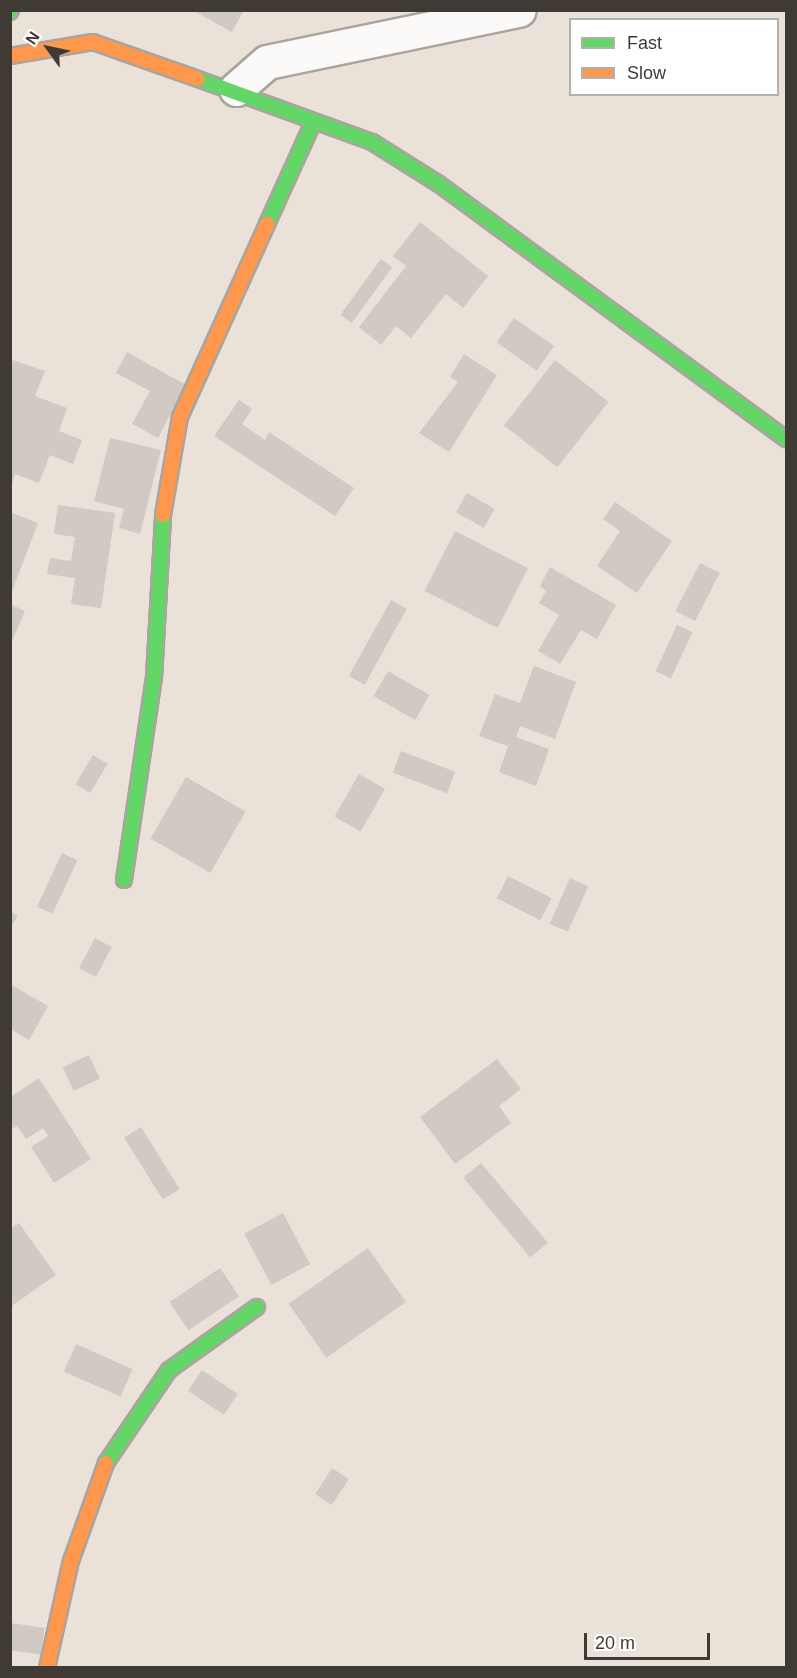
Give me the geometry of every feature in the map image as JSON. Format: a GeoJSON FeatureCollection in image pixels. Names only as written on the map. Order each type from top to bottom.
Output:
{"type":"FeatureCollection","features":[{"type":"Feature","properties":{"kind":"street"},"geometry":{"type":"LineString","coordinates":[[236,89],[267,62],[519,10]]}},
{"type":"Feature","properties":{"kind":"street"},"geometry":{"type":"LineString","coordinates":[[10,56],[93,42],[236,89],[312,125],[372,142],[439,184],[786,439]]}},
{"type":"Feature","properties":{"kind":"street"},"geometry":{"type":"LineString","coordinates":[[124,880],[154,678],[158,544],[180,417],[312,125]]}},
{"type":"Feature","properties":{"kind":"street"},"geometry":{"type":"LineString","coordinates":[[47,1668],[71,1561],[104,1465],[169,1370],[257,1307]]}},
{"type":"Feature","properties":{"kind":"building"},"geometry":{"type":"Polygon","coordinates":[[[192,10],[244,10],[232,32],[192,10]]]}},
{"type":"Feature","properties":{"kind":"building"},"geometry":{"type":"Polygon","coordinates":[[[420,222],[488,276],[463,308],[446,294],[411,338],[396,326],[381,345],[359,327],[406,266],[393,256],[420,222]]]}},
{"type":"Feature","properties":{"kind":"building"},"geometry":{"type":"Polygon","coordinates":[[[381,259],[392,267],[352,323],[340,315],[381,259]]]}},
{"type":"Feature","properties":{"kind":"building"},"geometry":{"type":"Polygon","coordinates":[[[514,318],[554,346],[537,371],[497,343],[514,318]]]}},
{"type":"Feature","properties":{"kind":"building"},"geometry":{"type":"Polygon","coordinates":[[[127,352],[186,385],[158,438],[132,424],[150,391],[116,373],[127,352]]]}},
{"type":"Feature","properties":{"kind":"building"},"geometry":{"type":"Polygon","coordinates":[[[464,354],[497,375],[449,452],[419,433],[458,382],[450,377],[464,354]]]}},
{"type":"Feature","properties":{"kind":"building"},"geometry":{"type":"Polygon","coordinates":[[[10,359],[45,371],[35,396],[67,408],[59,431],[82,440],[73,464],[50,455],[39,483],[15,474],[11,487],[10,359]]]}},
{"type":"Feature","properties":{"kind":"building"},"geometry":{"type":"Polygon","coordinates":[[[555,360],[609,402],[557,467],[504,425],[555,360]]]}},
{"type":"Feature","properties":{"kind":"building"},"geometry":{"type":"Polygon","coordinates":[[[239,400],[252,409],[242,424],[265,440],[269,432],[354,488],[335,516],[214,436],[239,400]]]}},
{"type":"Feature","properties":{"kind":"building"},"geometry":{"type":"Polygon","coordinates":[[[110,438],[161,450],[140,534],[119,528],[124,509],[94,501],[110,438]]]}},
{"type":"Feature","properties":{"kind":"building"},"geometry":{"type":"Polygon","coordinates":[[[467,493],[495,509],[484,528],[456,512],[467,493]]]}},
{"type":"Feature","properties":{"kind":"building"},"geometry":{"type":"Polygon","coordinates":[[[615,502],[672,541],[637,593],[597,566],[620,531],[603,519],[615,502]]]}},
{"type":"Feature","properties":{"kind":"building"},"geometry":{"type":"Polygon","coordinates":[[[58,505],[115,513],[101,608],[71,604],[75,578],[47,574],[50,558],[71,561],[75,537],[54,534],[58,505]]]}},
{"type":"Feature","properties":{"kind":"building"},"geometry":{"type":"Polygon","coordinates":[[[10,512],[38,523],[11,594],[10,594],[10,512]]]}},
{"type":"Feature","properties":{"kind":"building"},"geometry":{"type":"Polygon","coordinates":[[[455,531],[528,568],[498,628],[425,591],[455,531]]]}},
{"type":"Feature","properties":{"kind":"building"},"geometry":{"type":"Polygon","coordinates":[[[700,563],[720,573],[695,621],[675,611],[700,563]]]}},
{"type":"Feature","properties":{"kind":"building"},"geometry":{"type":"Polygon","coordinates":[[[550,567],[616,605],[597,639],[581,630],[560,664],[538,651],[559,615],[539,603],[546,591],[540,586],[550,567]]]}},
{"type":"Feature","properties":{"kind":"building"},"geometry":{"type":"Polygon","coordinates":[[[391,600],[407,609],[365,685],[349,676],[391,600]]]}},
{"type":"Feature","properties":{"kind":"building"},"geometry":{"type":"Polygon","coordinates":[[[10,604],[25,611],[10,646],[10,604]]]}},
{"type":"Feature","properties":{"kind":"building"},"geometry":{"type":"Polygon","coordinates":[[[677,625],[692,632],[671,678],[655,671],[677,625]]]}},
{"type":"Feature","properties":{"kind":"building"},"geometry":{"type":"Polygon","coordinates":[[[534,666],[576,682],[555,739],[520,726],[516,737],[549,749],[536,786],[499,772],[508,746],[479,736],[495,694],[520,703],[534,666]]]}},
{"type":"Feature","properties":{"kind":"building"},"geometry":{"type":"Polygon","coordinates":[[[388,671],[430,695],[415,720],[374,696],[388,671]]]}},
{"type":"Feature","properties":{"kind":"building"},"geometry":{"type":"Polygon","coordinates":[[[401,751],[455,772],[447,793],[393,772],[401,751]]]}},
{"type":"Feature","properties":{"kind":"building"},"geometry":{"type":"Polygon","coordinates":[[[93,755],[108,764],[90,793],[75,784],[93,755]]]}},
{"type":"Feature","properties":{"kind":"building"},"geometry":{"type":"Polygon","coordinates":[[[359,774],[385,789],[360,831],[334,816],[359,774]]]}},
{"type":"Feature","properties":{"kind":"building"},"geometry":{"type":"Polygon","coordinates":[[[186,777],[246,812],[210,873],[150,838],[186,777]]]}},
{"type":"Feature","properties":{"kind":"building"},"geometry":{"type":"Polygon","coordinates":[[[62,853],[77,860],[52,914],[37,906],[62,853]]]}},
{"type":"Feature","properties":{"kind":"building"},"geometry":{"type":"Polygon","coordinates":[[[508,876],[552,898],[540,921],[497,898],[508,876]]]}},
{"type":"Feature","properties":{"kind":"building"},"geometry":{"type":"Polygon","coordinates":[[[570,878],[588,886],[568,932],[550,924],[570,878]]]}},
{"type":"Feature","properties":{"kind":"building"},"geometry":{"type":"Polygon","coordinates":[[[10,911],[18,916],[10,928],[10,911]]]}},
{"type":"Feature","properties":{"kind":"building"},"geometry":{"type":"Polygon","coordinates":[[[95,938],[112,947],[96,977],[79,968],[95,938]]]}},
{"type":"Feature","properties":{"kind":"building"},"geometry":{"type":"Polygon","coordinates":[[[10,984],[48,1006],[29,1040],[10,1029],[10,984]]]}},
{"type":"Feature","properties":{"kind":"building"},"geometry":{"type":"Polygon","coordinates":[[[89,1055],[100,1079],[74,1091],[63,1067],[89,1055]]]}},
{"type":"Feature","properties":{"kind":"building"},"geometry":{"type":"Polygon","coordinates":[[[497,1059],[521,1089],[499,1106],[511,1123],[455,1164],[420,1117],[497,1059]]]}},
{"type":"Feature","properties":{"kind":"building"},"geometry":{"type":"Polygon","coordinates":[[[39,1078],[91,1159],[54,1183],[31,1147],[48,1136],[43,1128],[26,1139],[17,1126],[10,1130],[10,1097],[39,1078]]]}},
{"type":"Feature","properties":{"kind":"building"},"geometry":{"type":"Polygon","coordinates":[[[141,1127],[180,1189],[163,1200],[124,1138],[141,1127]]]}},
{"type":"Feature","properties":{"kind":"building"},"geometry":{"type":"Polygon","coordinates":[[[481,1163],[548,1243],[530,1257],[463,1178],[481,1163]]]}},
{"type":"Feature","properties":{"kind":"building"},"geometry":{"type":"Polygon","coordinates":[[[283,1213],[310,1264],[271,1285],[244,1234],[283,1213]]]}},
{"type":"Feature","properties":{"kind":"building"},"geometry":{"type":"Polygon","coordinates":[[[19,1223],[56,1275],[10,1307],[10,1229],[19,1223]]]}},
{"type":"Feature","properties":{"kind":"building"},"geometry":{"type":"Polygon","coordinates":[[[368,1248],[406,1302],[326,1358],[289,1304],[368,1248]]]}},
{"type":"Feature","properties":{"kind":"building"},"geometry":{"type":"Polygon","coordinates":[[[220,1268],[239,1296],[188,1330],[169,1302],[220,1268]]]}},
{"type":"Feature","properties":{"kind":"building"},"geometry":{"type":"Polygon","coordinates":[[[76,1344],[133,1369],[120,1397],[64,1371],[76,1344]]]}},
{"type":"Feature","properties":{"kind":"building"},"geometry":{"type":"Polygon","coordinates":[[[202,1370],[238,1394],[224,1415],[188,1391],[202,1370]]]}},
{"type":"Feature","properties":{"kind":"building"},"geometry":{"type":"Polygon","coordinates":[[[332,1468],[349,1479],[332,1505],[315,1494],[332,1468]]]}},
{"type":"Feature","properties":{"kind":"building"},"geometry":{"type":"Polygon","coordinates":[[[10,1623],[45,1628],[41,1655],[10,1650],[10,1623]]]}},
{"type":"Feature","properties":{"kind":"traffic: fast"},"geometry":{"type":"LineString","coordinates":[[198,79],[372,142],[439,184],[786,439]]}},
{"type":"Feature","properties":{"kind":"traffic: fast"},"geometry":{"type":"LineString","coordinates":[[267,224],[312,125]]}},
{"type":"Feature","properties":{"kind":"traffic: fast"},"geometry":{"type":"LineString","coordinates":[[124,880],[154,678],[163,515]]}},
{"type":"Feature","properties":{"kind":"traffic: fast"},"geometry":{"type":"LineString","coordinates":[[106,1463],[169,1370],[257,1307]]}},
{"type":"Feature","properties":{"kind":"traffic: slow"},"geometry":{"type":"LineString","coordinates":[[10,56],[93,42],[198,79]]}},
{"type":"Feature","properties":{"kind":"traffic: slow"},"geometry":{"type":"LineString","coordinates":[[163,515],[180,417],[267,224]]}},
{"type":"Feature","properties":{"kind":"traffic: slow"},"geometry":{"type":"LineString","coordinates":[[47,1668],[71,1561],[106,1463]]}}]}
